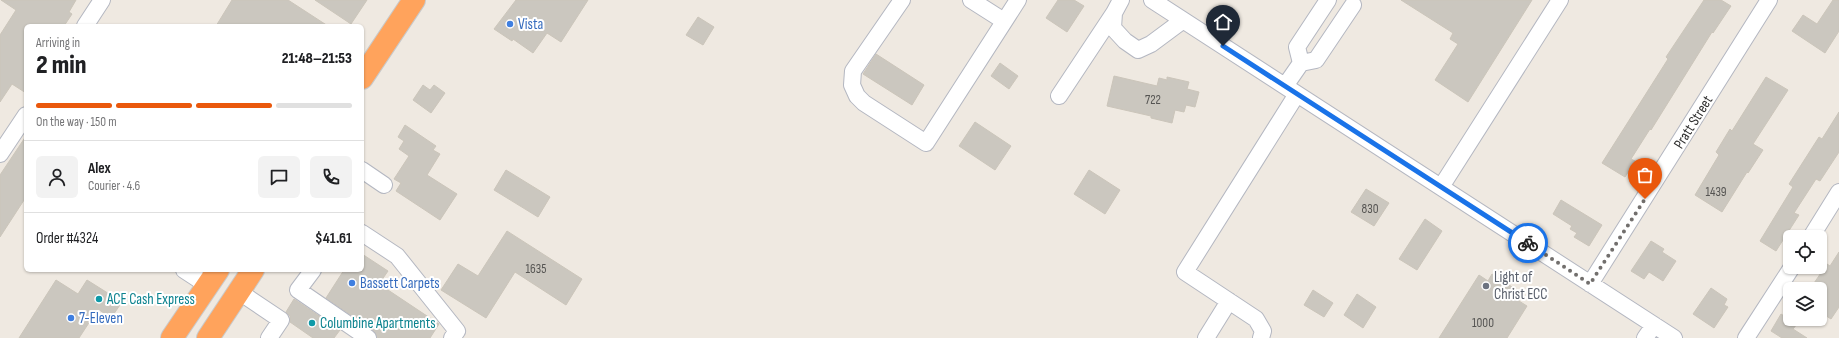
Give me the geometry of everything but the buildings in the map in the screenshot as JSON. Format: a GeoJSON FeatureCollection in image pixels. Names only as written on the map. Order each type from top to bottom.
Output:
{"type":"FeatureCollection","features":[{"type":"Feature","properties":{"kind":"highway"},"geometry":{"type":"LineString","coordinates":[[364,75],[414,0]]}},
{"type":"Feature","properties":{"kind":"highway"},"geometry":{"type":"LineString","coordinates":[[208,338],[252,272]]}},
{"type":"Feature","properties":{"kind":"highway"},"geometry":{"type":"LineString","coordinates":[[172,338],[212,278]]}},
{"type":"Feature","properties":{"kind":"street"},"geometry":{"type":"LineString","coordinates":[[86,24],[102,0]]}},
{"type":"Feature","properties":{"kind":"street"},"geometry":{"type":"LineString","coordinates":[[902,0],[854,71],[852,85],[857,96],[864,103],[926,143],[1018,0]]}},
{"type":"Feature","properties":{"kind":"street"},"geometry":{"type":"LineString","coordinates":[[971,0],[1004,21]]}},
{"type":"Feature","properties":{"kind":"street"},"geometry":{"type":"LineString","coordinates":[[1152,0],[1182,21],[1590,284],[1650,331],[1674,338]]}},
{"type":"Feature","properties":{"kind":"street"},"geometry":{"type":"LineString","coordinates":[[1261,338],[1263,331],[1256,319],[1185,272],[1291,90],[1301,63],[1297,47],[1328,0]]}},
{"type":"Feature","properties":{"kind":"street"},"geometry":{"type":"LineString","coordinates":[[1441,187],[1560,0]]}},
{"type":"Feature","properties":{"kind":"street","name":"Pratt Street"},"geometry":{"type":"LineString","coordinates":[[1590,284],[1769,0]]}},
{"type":"Feature","properties":{"kind":"street"},"geometry":{"type":"LineString","coordinates":[[1301,63],[1316,60],[1353,5]]}},
{"type":"Feature","properties":{"kind":"street"},"geometry":{"type":"LineString","coordinates":[[1118,6],[1113,28],[1125,41],[1138,50],[1151,44],[1182,21]]}},
{"type":"Feature","properties":{"kind":"street"},"geometry":{"type":"LineString","coordinates":[[1058,96],[1118,6]]}},
{"type":"Feature","properties":{"kind":"street"},"geometry":{"type":"LineString","coordinates":[[0,154],[24,118]]}},
{"type":"Feature","properties":{"kind":"street"},"geometry":{"type":"LineString","coordinates":[[364,171],[384,185]]}},
{"type":"Feature","properties":{"kind":"street"},"geometry":{"type":"LineString","coordinates":[[1815,230],[1839,192]]}},
{"type":"Feature","properties":{"kind":"street"},"geometry":{"type":"LineString","coordinates":[[364,234],[397,256],[457,331],[452,338]]}},
{"type":"Feature","properties":{"kind":"street"},"geometry":{"type":"LineString","coordinates":[[191,272],[212,278]]}},
{"type":"Feature","properties":{"kind":"street"},"geometry":{"type":"LineString","coordinates":[[309,272],[298,290],[368,338]]}},
{"type":"Feature","properties":{"kind":"street"},"geometry":{"type":"LineString","coordinates":[[1746,338],[1787,274]]}},
{"type":"Feature","properties":{"kind":"street"},"geometry":{"type":"LineString","coordinates":[[238,291],[281,320],[269,338]]}},
{"type":"Feature","properties":{"kind":"street"},"geometry":{"type":"LineString","coordinates":[[1206,338],[1229,302]]}},
{"type":"Feature","properties":{"kind":"way so far"},"geometry":{"type":"LineString","coordinates":[[1528,243],[1590,284],[1645,199]]}},
{"type":"Feature","properties":{"kind":"place","name":"Vista"},"geometry":{"type":"Point","coordinates":[510,24]}},
{"type":"Feature","properties":{"kind":"place","name":"Bassett Carpets"},"geometry":{"type":"Point","coordinates":[352,283]}},
{"type":"Feature","properties":{"kind":"place","name":"Light of Christ ECC"},"geometry":{"type":"Point","coordinates":[1486,286]}},
{"type":"Feature","properties":{"kind":"place","name":"ACE Cash Express"},"geometry":{"type":"Point","coordinates":[99,299]}},
{"type":"Feature","properties":{"kind":"place","name":"7-Eleven"},"geometry":{"type":"Point","coordinates":[71,318]}},
{"type":"Feature","properties":{"kind":"place","name":"Columbine Apartments"},"geometry":{"type":"Point","coordinates":[312,323]}},
{"type":"Feature","properties":{"kind":"route"},"geometry":{"type":"LineString","coordinates":[[1223,46],[1528,243]]}}]}
